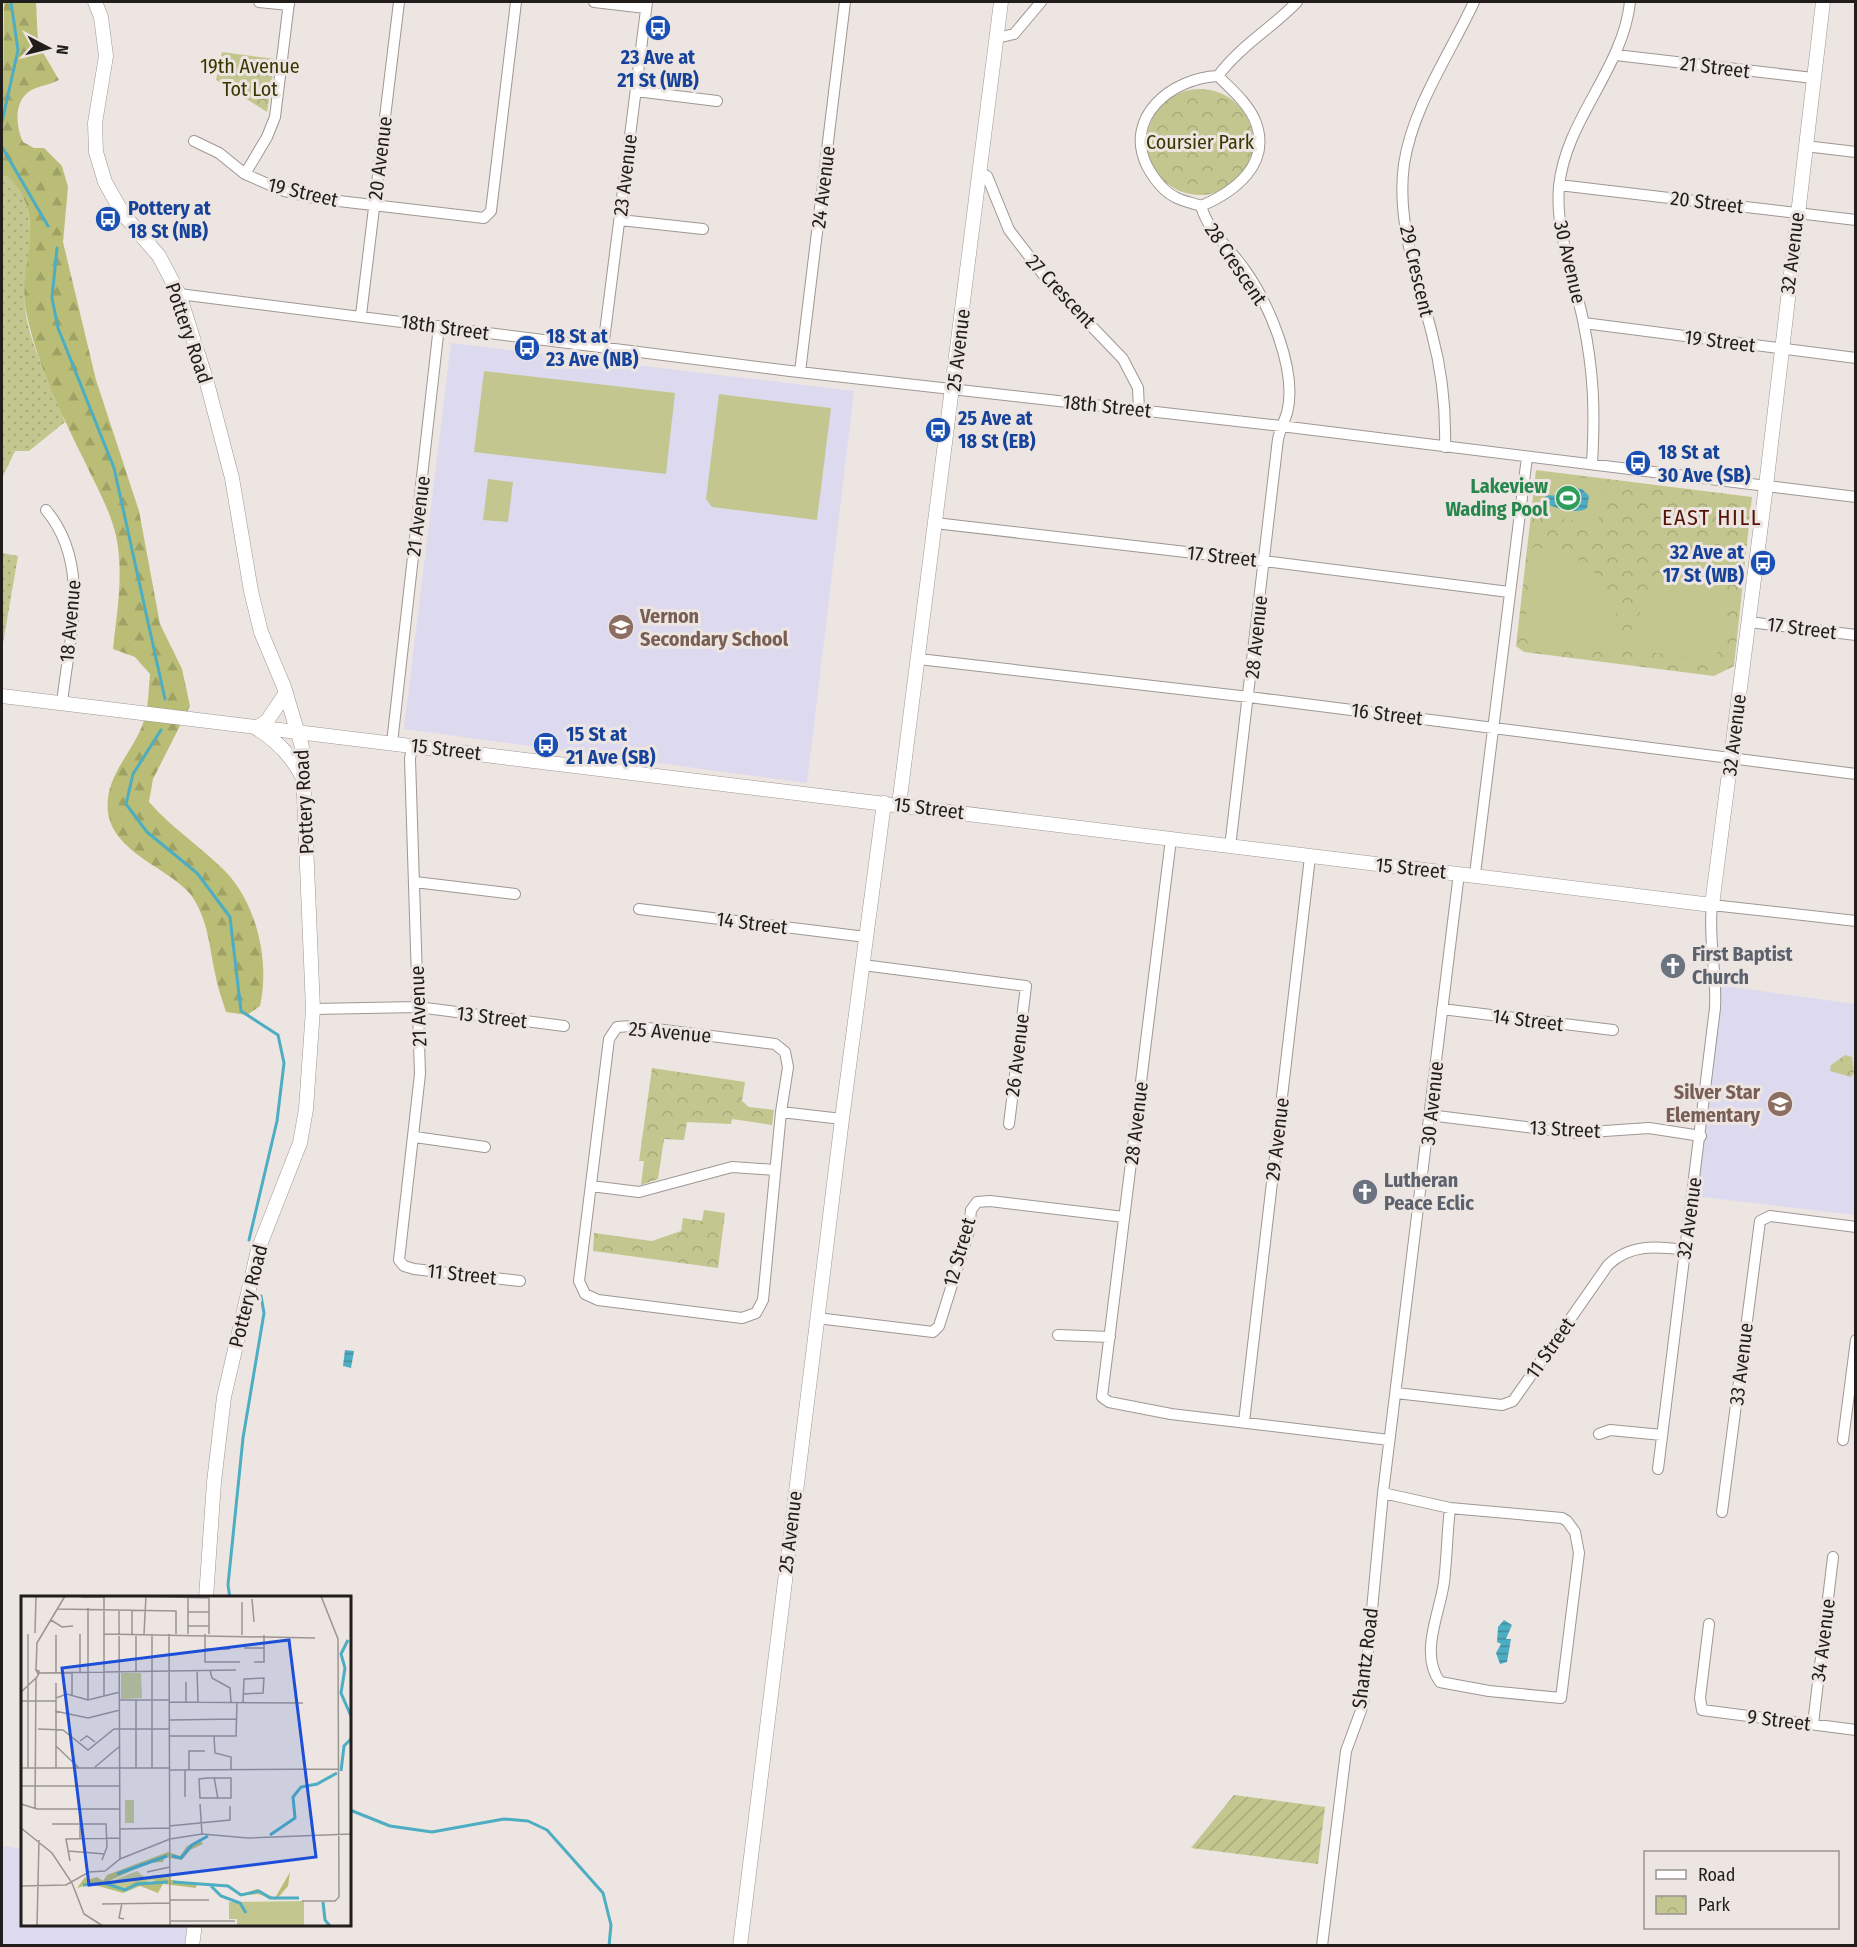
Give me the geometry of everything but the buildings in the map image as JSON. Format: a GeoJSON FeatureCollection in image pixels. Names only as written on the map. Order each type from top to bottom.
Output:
{"type":"FeatureCollection","features":[{"type":"Feature","properties":{"kind":"street","name":"Pottery Road"},"geometry":{"type":"LineString","coordinates":[[95,2],[101,18],[106,56],[95,123],[96,152],[105,182],[123,214],[159,256],[179,294],[206,379],[232,478],[251,591],[261,632],[286,693],[299,733],[304,779],[313,1009],[306,1109],[300,1143],[258,1250],[224,1397],[214,1482],[206,1596]]}},
{"type":"Feature","properties":{"kind":"street"},"geometry":{"type":"LineString","coordinates":[[244,174],[267,137],[274,117],[289,3],[259,2]]}},
{"type":"Feature","properties":{"kind":"street","name":"20 Avenue"},"geometry":{"type":"LineString","coordinates":[[361,315],[399,2]]}},
{"type":"Feature","properties":{"kind":"street","name":"19 Street"},"geometry":{"type":"LineString","coordinates":[[194,141],[219,153],[244,174],[267,185],[300,196],[477,219],[484,218],[491,211],[516,2]]}},
{"type":"Feature","properties":{"kind":"street"},"geometry":{"type":"LineString","coordinates":[[594,2],[646,5]]}},
{"type":"Feature","properties":{"kind":"street","name":"24 Avenue"},"geometry":{"type":"LineString","coordinates":[[800,372],[845,2]]}},
{"type":"Feature","properties":{"kind":"street","name":"25 Avenue"},"geometry":{"type":"LineString","coordinates":[[899,805],[1001,2]]}},
{"type":"Feature","properties":{"kind":"street"},"geometry":{"type":"LineString","coordinates":[[997,39],[1014,34],[1041,2]]}},
{"type":"Feature","properties":{"kind":"street"},"geometry":{"type":"LineString","coordinates":[[1218,76],[1230,59],[1276,23],[1297,2]]}},
{"type":"Feature","properties":{"kind":"street","name":"29 Crescent"},"geometry":{"type":"LineString","coordinates":[[1445,447],[1444,397],[1433,336],[1412,264],[1405,221],[1404,165],[1412,134],[1440,68],[1474,2]]}},
{"type":"Feature","properties":{"kind":"street","name":"30 Avenue"},"geometry":{"type":"LineString","coordinates":[[1592,465],[1594,381],[1584,323],[1558,221],[1559,185],[1567,152],[1616,55],[1630,2]]}},
{"type":"Feature","properties":{"kind":"street","name":"32 Avenue"},"geometry":{"type":"LineString","coordinates":[[1658,1469],[1701,1136],[1717,981],[1711,929],[1712,904],[1766,486],[1780,349],[1822,2]]}},
{"type":"Feature","properties":{"kind":"street","name":"23 Avenue"},"geometry":{"type":"LineString","coordinates":[[603,348],[646,5]]}},
{"type":"Feature","properties":{"kind":"street","name":"21 Street"},"geometry":{"type":"LineString","coordinates":[[1616,55],[1813,78]]}},
{"type":"Feature","properties":{"kind":"street","name":"28 Crescent"},"geometry":{"type":"LineString","coordinates":[[1218,76],[1240,97],[1256,123],[1258,145],[1254,165],[1243,182],[1224,196],[1201,206],[1174,196],[1152,176],[1142,154],[1140,132],[1146,115],[1160,98],[1199,77],[1218,76]]}},
{"type":"Feature","properties":{"kind":"street"},"geometry":{"type":"LineString","coordinates":[[636,91],[717,101]]}},
{"type":"Feature","properties":{"kind":"street"},"geometry":{"type":"LineString","coordinates":[[1805,146],[1856,152]]}},
{"type":"Feature","properties":{"kind":"street","name":"27 Crescent"},"geometry":{"type":"LineString","coordinates":[[981,172],[987,176],[1009,230],[1029,258],[1123,359],[1138,388],[1139,410]]}},
{"type":"Feature","properties":{"kind":"street","name":"20 Street"},"geometry":{"type":"LineString","coordinates":[[1559,185],[1856,220]]}},
{"type":"Feature","properties":{"kind":"street","name":"28 Crescent"},"geometry":{"type":"LineString","coordinates":[[1201,206],[1207,225],[1245,270],[1263,301],[1279,338],[1288,373],[1287,412],[1281,426]]}},
{"type":"Feature","properties":{"kind":"street"},"geometry":{"type":"LineString","coordinates":[[620,220],[702,229]]}},
{"type":"Feature","properties":{"kind":"street","name":"18th Street"},"geometry":{"type":"LineString","coordinates":[[179,294],[361,315],[800,372],[1281,426],[1856,497]]}},
{"type":"Feature","properties":{"kind":"street","name":"19 Street"},"geometry":{"type":"LineString","coordinates":[[1584,323],[1856,358]]}},
{"type":"Feature","properties":{"kind":"street","name":"21 Avenue"},"geometry":{"type":"LineString","coordinates":[[392,743],[440,326]]}},
{"type":"Feature","properties":{"kind":"street","name":"28 Avenue"},"geometry":{"type":"LineString","coordinates":[[1230,847],[1281,426]]}},
{"type":"Feature","properties":{"kind":"street"},"geometry":{"type":"LineString","coordinates":[[1475,874],[1491,728],[1527,457]]}},
{"type":"Feature","properties":{"kind":"street","name":"18 Avenue"},"geometry":{"type":"LineString","coordinates":[[46,510],[67,540],[75,581],[62,703]]}},
{"type":"Feature","properties":{"kind":"street","name":"17 Street"},"geometry":{"type":"LineString","coordinates":[[935,523],[1509,592]]}},
{"type":"Feature","properties":{"kind":"street","name":"17 Street"},"geometry":{"type":"LineString","coordinates":[[1749,622],[1856,634]]}},
{"type":"Feature","properties":{"kind":"street","name":"16 Street"},"geometry":{"type":"LineString","coordinates":[[919,659],[1249,697],[1856,774]]}},
{"type":"Feature","properties":{"kind":"street"},"geometry":{"type":"LineString","coordinates":[[286,693],[267,721],[256,728],[273,738],[286,751],[304,779]]}},
{"type":"Feature","properties":{"kind":"street","name":"15 Street"},"geometry":{"type":"LineString","coordinates":[[2,696],[1310,857],[1475,874],[1856,921]]}},
{"type":"Feature","properties":{"kind":"street","name":"21 Avenue"},"geometry":{"type":"LineString","coordinates":[[404,1266],[399,1260],[415,1137],[420,1074],[410,759],[412,745]]}},
{"type":"Feature","properties":{"kind":"street","name":"25 Avenue"},"geometry":{"type":"LineString","coordinates":[[740,1946],[842,1119],[884,803]]}},
{"type":"Feature","properties":{"kind":"street","name":"28 Avenue"},"geometry":{"type":"LineString","coordinates":[[1171,839],[1102,1397],[1109,1402],[1171,1414],[1244,1422]]}},
{"type":"Feature","properties":{"kind":"street","name":"29 Avenue"},"geometry":{"type":"LineString","coordinates":[[1244,1422],[1310,857]]}},
{"type":"Feature","properties":{"kind":"street","name":"30 Avenue"},"geometry":{"type":"LineString","coordinates":[[1389,1440],[1459,873]]}},
{"type":"Feature","properties":{"kind":"street"},"geometry":{"type":"LineString","coordinates":[[415,882],[515,894]]}},
{"type":"Feature","properties":{"kind":"street","name":"14 Street"},"geometry":{"type":"LineString","coordinates":[[639,909],[866,937]]}},
{"type":"Feature","properties":{"kind":"street","name":"26 Avenue"},"geometry":{"type":"LineString","coordinates":[[863,965],[1026,986],[1009,1124]]}},
{"type":"Feature","properties":{"kind":"street","name":"13 Street"},"geometry":{"type":"LineString","coordinates":[[313,1009],[418,1007],[564,1026]]}},
{"type":"Feature","properties":{"kind":"street","name":"14 Street"},"geometry":{"type":"LineString","coordinates":[[1442,1009],[1613,1030]]}},
{"type":"Feature","properties":{"kind":"street","name":"25 Avenue"},"geometry":{"type":"LineString","coordinates":[[632,1026],[775,1044],[785,1052],[788,1067],[781,1112],[763,1300],[756,1313],[742,1318],[598,1300],[585,1294],[579,1281],[609,1039],[618,1028],[632,1026]]}},
{"type":"Feature","properties":{"kind":"street"},"geometry":{"type":"LineString","coordinates":[[781,1112],[842,1119]]}},
{"type":"Feature","properties":{"kind":"street","name":"13 Street"},"geometry":{"type":"LineString","coordinates":[[1429,1115],[1575,1133],[1649,1128],[1701,1136]]}},
{"type":"Feature","properties":{"kind":"street"},"geometry":{"type":"LineString","coordinates":[[415,1137],[484,1147]]}},
{"type":"Feature","properties":{"kind":"street"},"geometry":{"type":"LineString","coordinates":[[591,1186],[639,1192],[732,1167],[775,1170]]}},
{"type":"Feature","properties":{"kind":"street","name":"12 Street"},"geometry":{"type":"LineString","coordinates":[[817,1318],[933,1332],[939,1326],[969,1231],[971,1210],[977,1202],[990,1201],[1125,1217]]}},
{"type":"Feature","properties":{"kind":"street","name":"33 Avenue"},"geometry":{"type":"LineString","coordinates":[[1722,1512],[1758,1226],[1762,1217],[1770,1216],[1856,1227]]}},
{"type":"Feature","properties":{"kind":"street","name":"11 Street"},"geometry":{"type":"LineString","coordinates":[[1396,1393],[1502,1405],[1513,1401],[1608,1265],[1620,1253],[1638,1248],[1685,1250]]}},
{"type":"Feature","properties":{"kind":"street","name":"11 Street"},"geometry":{"type":"LineString","coordinates":[[404,1266],[520,1281]]}},
{"type":"Feature","properties":{"kind":"street"},"geometry":{"type":"LineString","coordinates":[[1058,1335],[1110,1337]]}},
{"type":"Feature","properties":{"kind":"street"},"geometry":{"type":"LineString","coordinates":[[1843,1440],[1856,1340]]}},
{"type":"Feature","properties":{"kind":"street"},"geometry":{"type":"LineString","coordinates":[[1244,1422],[1389,1440]]}},
{"type":"Feature","properties":{"kind":"street"},"geometry":{"type":"LineString","coordinates":[[1599,1434],[1610,1430],[1662,1435]]}},
{"type":"Feature","properties":{"kind":"street","name":"Shantz Road"},"geometry":{"type":"LineString","coordinates":[[1322,1946],[1346,1751],[1362,1705],[1389,1440]]}},
{"type":"Feature","properties":{"kind":"street"},"geometry":{"type":"LineString","coordinates":[[1383,1493],[1450,1508],[1562,1518],[1567,1521],[1575,1532],[1579,1567],[1561,1698],[1474,1689],[1440,1682],[1436,1676],[1432,1662],[1433,1630],[1443,1588],[1450,1508]]}},
{"type":"Feature","properties":{"kind":"street","name":"34 Avenue"},"geometry":{"type":"LineString","coordinates":[[1813,1724],[1833,1557]]}},
{"type":"Feature","properties":{"kind":"street","name":"9 Street"},"geometry":{"type":"LineString","coordinates":[[1709,1624],[1700,1698],[1702,1710],[1856,1730]]}},
{"type":"Feature","properties":{"kind":"street"},"geometry":{"type":"LineString","coordinates":[[192,1946],[195,1926]]}},
{"type":"Feature","properties":{"kind":"shaded area","name":"Vernon Secondary School"},"geometry":{"type":"Polygon","coordinates":[[[451,343],[854,391],[807,783],[404,729],[451,343]]]}},
{"type":"Feature","properties":{"kind":"shaded area","name":"Silver Star Elementary"},"geometry":{"type":"Polygon","coordinates":[[[1717,985],[1855,1004],[1855,1215],[1694,1196],[1717,985]]]}},
{"type":"Feature","properties":{"kind":"shaded area"},"geometry":{"type":"Polygon","coordinates":[[[2,1846],[21,1849],[21,1926],[187,1926],[185,1945],[2,1945],[2,1846]]]}},
{"type":"Feature","properties":{"kind":"green space"},"geometry":{"type":"Polygon","coordinates":[[[4,2],[36,2],[38,44],[59,80],[36,88],[23,97],[18,112],[18,128],[23,142],[34,148],[44,148],[62,166],[68,187],[63,242],[96,380],[139,511],[160,624],[182,669],[190,706],[153,779],[149,802],[225,871],[236,884],[253,917],[262,953],[263,989],[260,1006],[247,1015],[226,1012],[204,923],[191,895],[120,839],[112,826],[108,812],[109,790],[145,719],[150,674],[135,657],[113,649],[120,578],[116,536],[106,506],[50,387],[30,330],[24,293],[30,224],[27,208],[20,192],[7,176],[2,177],[4,2]]]}},
{"type":"Feature","properties":{"kind":"green space","name":"19th Avenue Tot Lot"},"geometry":{"type":"Polygon","coordinates":[[[222,52],[275,59],[267,112],[216,80],[222,52]]]}},
{"type":"Feature","properties":{"kind":"green space","name":"Coursier Park"},"geometry":{"type":"Polygon","coordinates":[[[1200,89],[1220,93],[1237,105],[1249,122],[1253,142],[1249,162],[1237,179],[1220,191],[1200,195],[1180,191],[1163,179],[1151,162],[1147,142],[1151,122],[1163,105],[1180,93],[1200,89]]]}},
{"type":"Feature","properties":{"kind":"green space"},"geometry":{"type":"Polygon","coordinates":[[[7,176],[19,190],[27,206],[30,222],[25,291],[27,322],[36,351],[65,422],[29,451],[15,451],[2,478],[2,177],[7,176]]]}},
{"type":"Feature","properties":{"kind":"green space"},"geometry":{"type":"Polygon","coordinates":[[[484,371],[675,393],[666,474],[474,452],[484,371]]]}},
{"type":"Feature","properties":{"kind":"green space"},"geometry":{"type":"Polygon","coordinates":[[[719,394],[831,408],[817,520],[712,507],[706,499],[719,394]]]}},
{"type":"Feature","properties":{"kind":"green space"},"geometry":{"type":"Polygon","coordinates":[[[1536,470],[1752,497],[1734,666],[1714,676],[1524,652],[1516,646],[1536,470]]]}},
{"type":"Feature","properties":{"kind":"green space","name":"Lakeview Wading Pool"},"geometry":{"type":"Polygon","coordinates":[[[1538,471],[1604,481],[1598,524],[1532,515],[1538,471]]]}},
{"type":"Feature","properties":{"kind":"green space"},"geometry":{"type":"Polygon","coordinates":[[[488,479],[513,482],[508,522],[483,520],[488,479]]]}},
{"type":"Feature","properties":{"kind":"green space"},"geometry":{"type":"Polygon","coordinates":[[[1533,547],[1555,551],[1573,558],[1589,568],[1601,580],[1616,612],[1619,632],[1618,654],[1531,645],[1524,637],[1533,547]]]}},
{"type":"Feature","properties":{"kind":"green space"},"geometry":{"type":"Polygon","coordinates":[[[2,553],[18,556],[2,649],[2,553]]]}},
{"type":"Feature","properties":{"kind":"green space"},"geometry":{"type":"Polygon","coordinates":[[[1702,572],[1724,572],[1722,647],[1711,660],[1625,649],[1643,608],[1660,589],[1685,576],[1702,572]]]}},
{"type":"Feature","properties":{"kind":"green space"},"geometry":{"type":"Polygon","coordinates":[[[1845,1055],[1852,1057],[1854,1073],[1851,1077],[1830,1071],[1831,1065],[1845,1055]]]}},
{"type":"Feature","properties":{"kind":"green space"},"geometry":{"type":"Polygon","coordinates":[[[652,1068],[745,1082],[742,1101],[749,1107],[774,1110],[772,1125],[732,1119],[731,1124],[687,1122],[684,1140],[664,1139],[658,1179],[641,1185],[644,1161],[639,1161],[652,1068]]]}},
{"type":"Feature","properties":{"kind":"green space"},"geometry":{"type":"Polygon","coordinates":[[[704,1210],[725,1213],[718,1268],[593,1251],[594,1233],[652,1241],[681,1231],[683,1218],[702,1221],[704,1210]]]}},
{"type":"Feature","properties":{"kind":"green space"},"geometry":{"type":"Polygon","coordinates":[[[1234,1795],[1325,1807],[1318,1864],[1191,1848],[1234,1795]]]}},
{"type":"Feature","properties":{"kind":"water"},"geometry":{"type":"Polygon","coordinates":[[[1574,488],[1582,489],[1589,496],[1587,508],[1578,511],[1566,510],[1544,502],[1546,495],[1561,496],[1574,488]]]}},
{"type":"Feature","properties":{"kind":"water"},"geometry":{"type":"Polygon","coordinates":[[[345,1350],[354,1351],[351,1368],[343,1366],[345,1350]]]}},
{"type":"Feature","properties":{"kind":"water"},"geometry":{"type":"Polygon","coordinates":[[[1504,1620],[1512,1625],[1506,1639],[1511,1639],[1507,1662],[1500,1664],[1496,1653],[1501,1644],[1497,1642],[1498,1627],[1504,1620]]]}},
{"type":"Feature","properties":{"kind":"waterway"},"geometry":{"type":"LineString","coordinates":[[2,122],[18,50],[11,2]]}},
{"type":"Feature","properties":{"kind":"waterway"},"geometry":{"type":"LineString","coordinates":[[2,147],[48,226]]}},
{"type":"Feature","properties":{"kind":"waterway"},"geometry":{"type":"LineString","coordinates":[[57,248],[52,298],[58,328],[114,468],[165,699]]}},
{"type":"Feature","properties":{"kind":"waterway"},"geometry":{"type":"LineString","coordinates":[[161,730],[133,774],[126,804],[147,832],[197,873],[230,917],[241,1011],[278,1035],[284,1063],[277,1121],[249,1240]]}},
{"type":"Feature","properties":{"kind":"waterway"},"geometry":{"type":"LineString","coordinates":[[230,1596],[228,1585],[243,1438],[264,1313],[261,1296]]}},
{"type":"Feature","properties":{"kind":"waterway"},"geometry":{"type":"LineString","coordinates":[[351,1810],[390,1826],[432,1832],[504,1819],[528,1821],[547,1830],[603,1893],[611,1925],[609,1946]]}},
{"type":"Feature","properties":{"kind":"place","name":"23 Ave at 21 St (WB)"},"geometry":{"type":"Point","coordinates":[658,28]}},
{"type":"Feature","properties":{"kind":"place","name":"Pottery at 18 St (NB)"},"geometry":{"type":"Point","coordinates":[108,219]}},
{"type":"Feature","properties":{"kind":"place","name":"18 St at 23 Ave (NB)"},"geometry":{"type":"Point","coordinates":[527,348]}},
{"type":"Feature","properties":{"kind":"place","name":"25 Ave at 18 St (EB)"},"geometry":{"type":"Point","coordinates":[938,430]}},
{"type":"Feature","properties":{"kind":"place","name":"18 St at 30 Ave (SB)"},"geometry":{"type":"Point","coordinates":[1638,463]}},
{"type":"Feature","properties":{"kind":"place","name":"Lakeview Wading Pool"},"geometry":{"type":"Point","coordinates":[1568,498]}},
{"type":"Feature","properties":{"kind":"place","name":"32 Ave at 17 St (WB)"},"geometry":{"type":"Point","coordinates":[1763,563]}},
{"type":"Feature","properties":{"kind":"place","name":"Vernon Secondary School"},"geometry":{"type":"Point","coordinates":[621,627]}},
{"type":"Feature","properties":{"kind":"place","name":"15 St at 21 Ave (SB)"},"geometry":{"type":"Point","coordinates":[546,745]}},
{"type":"Feature","properties":{"kind":"place","name":"First Baptist Church"},"geometry":{"type":"Point","coordinates":[1673,966]}},
{"type":"Feature","properties":{"kind":"place","name":"Silver Star Elementary"},"geometry":{"type":"Point","coordinates":[1780,1104]}},
{"type":"Feature","properties":{"kind":"place","name":"Lutheran Peace Eclic"},"geometry":{"type":"Point","coordinates":[1365,1192]}},
{"type":"Feature","properties":{"kind":"district","name":"EAST HILL"},"geometry":{"type":"Point","coordinates":[1712,517]}}]}
